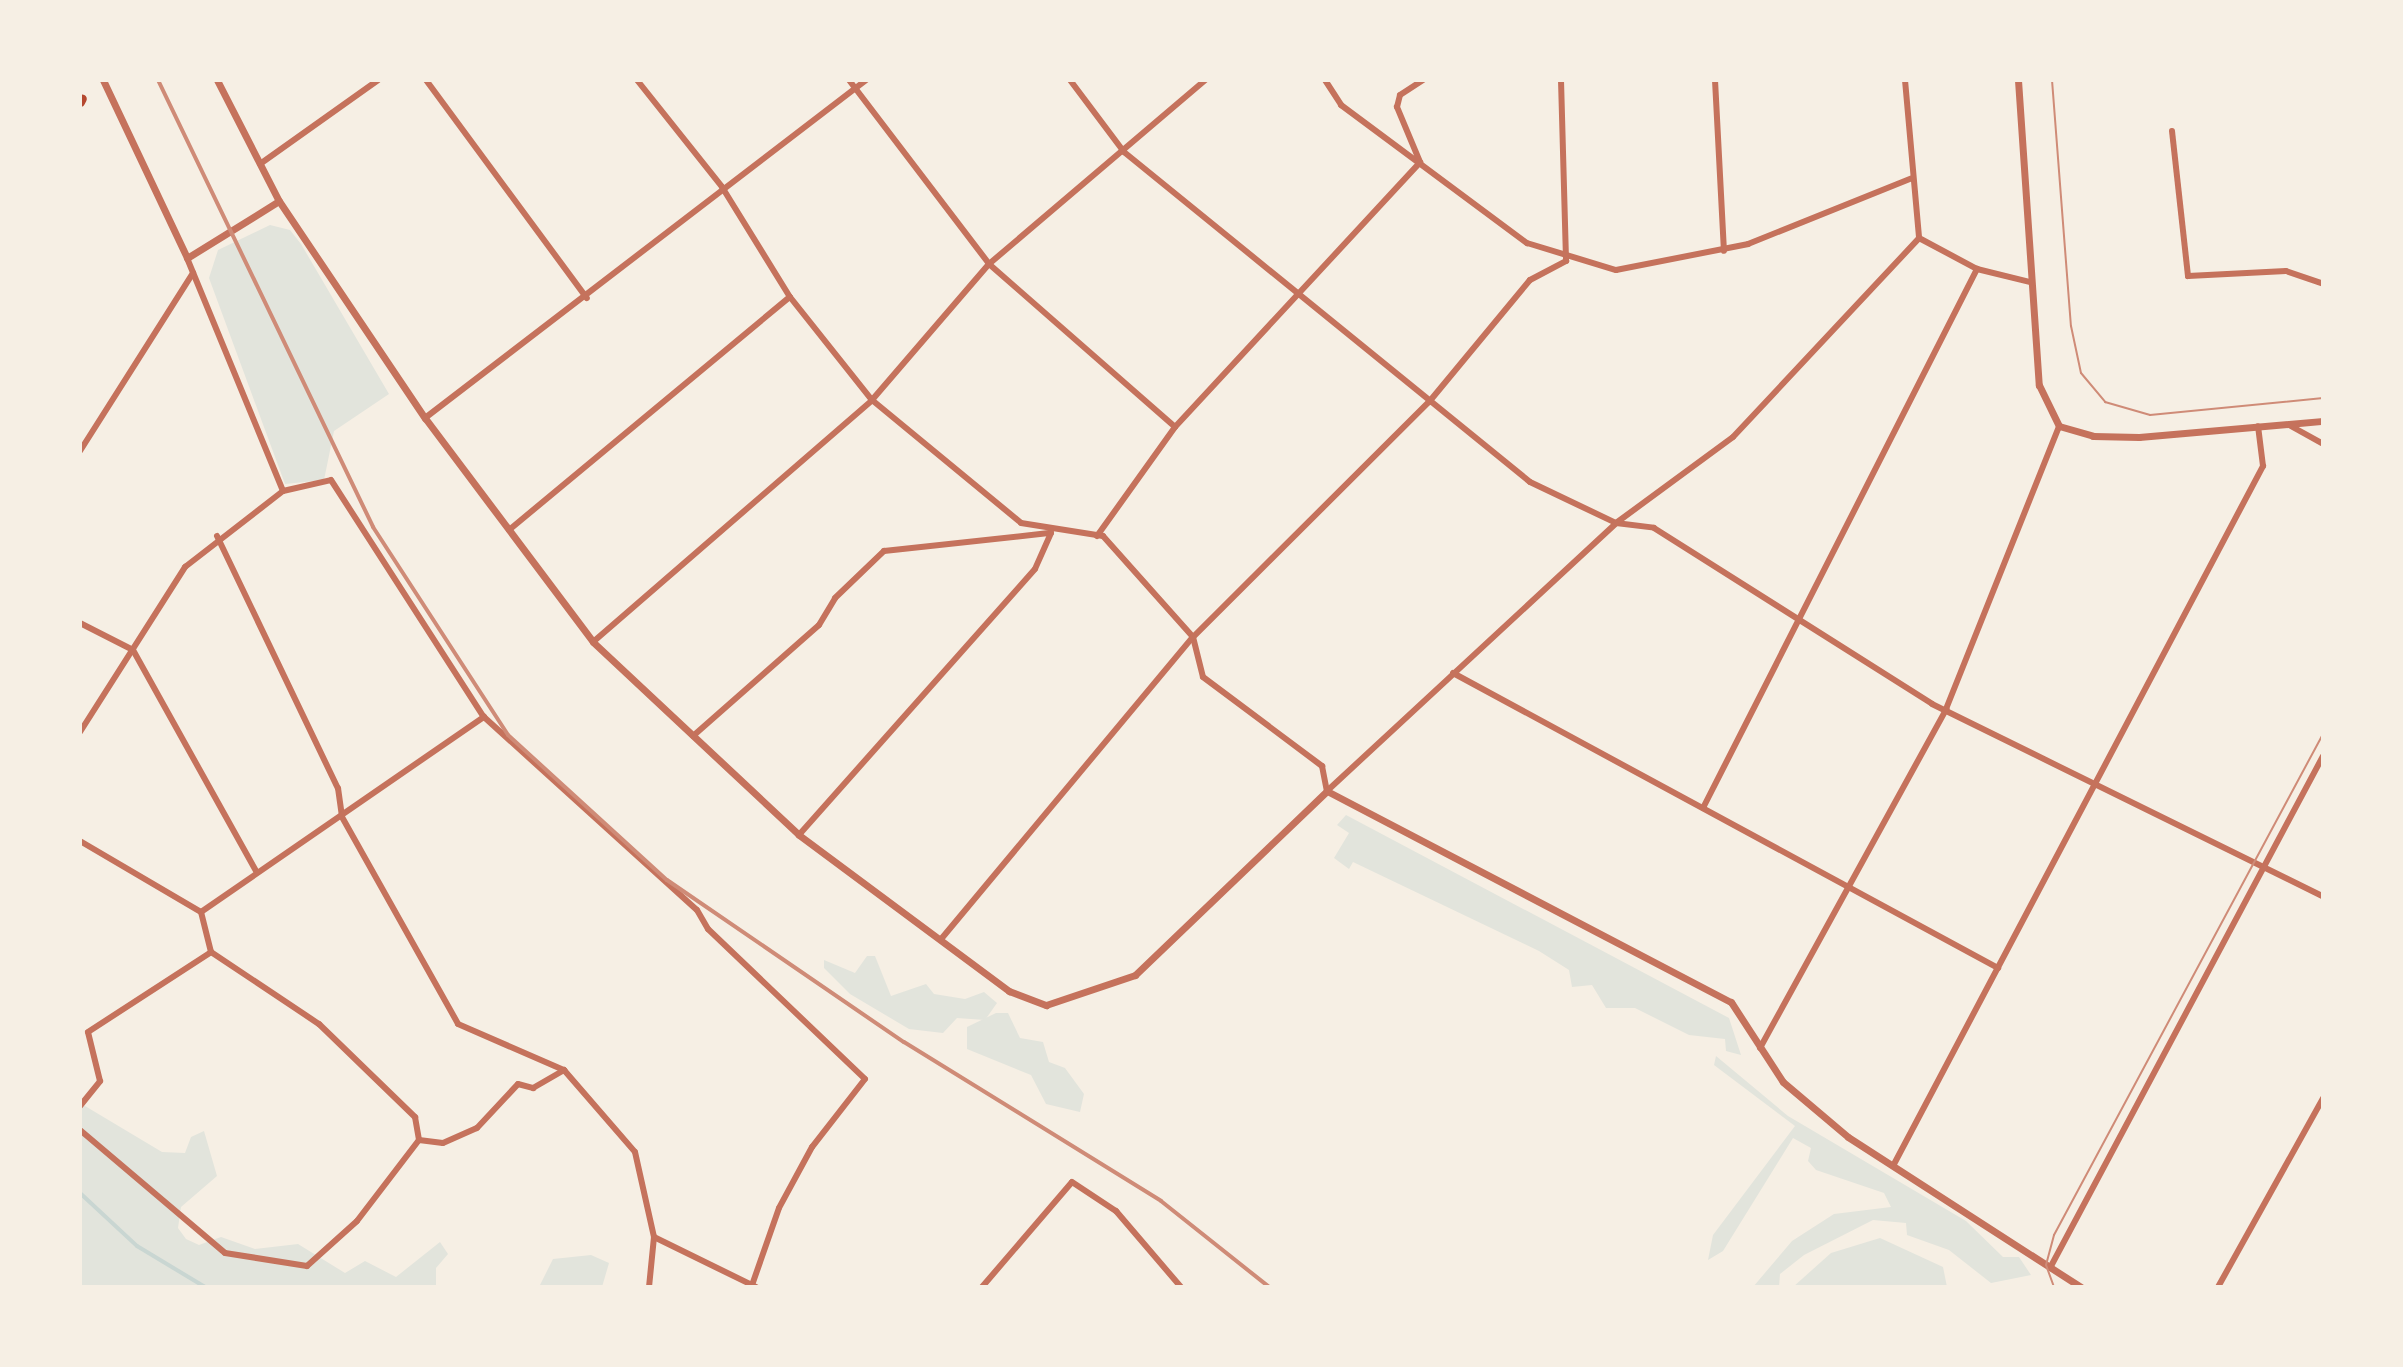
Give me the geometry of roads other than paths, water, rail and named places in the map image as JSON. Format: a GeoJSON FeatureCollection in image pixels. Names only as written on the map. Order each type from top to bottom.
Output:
{"type":"FeatureCollection","features":[{"type":"Feature","properties":{"kind":"street"},"geometry":{"type":"LineString","coordinates":[[103,80],[187,258],[283,491]]}},
{"type":"Feature","properties":{"kind":"street"},"geometry":{"type":"LineString","coordinates":[[217,80],[279,201],[425,418],[593,642],[799,835],[942,938],[1009,991],[1046,1005],[1080,997],[1135,975],[1327,791],[1616,523],[1733,437],[1919,238]]}},
{"type":"Feature","properties":{"kind":"street"},"geometry":{"type":"LineString","coordinates":[[260,164],[378,80]]}},
{"type":"Feature","properties":{"kind":"street"},"geometry":{"type":"LineString","coordinates":[[426,80],[587,298]]}},
{"type":"Feature","properties":{"kind":"street"},"geometry":{"type":"LineString","coordinates":[[637,80],[722,187],[790,297],[872,400],[1021,523],[1051,533]]}},
{"type":"Feature","properties":{"kind":"street"},"geometry":{"type":"LineString","coordinates":[[849,80],[989,264],[1175,427]]}},
{"type":"Feature","properties":{"kind":"street"},"geometry":{"type":"LineString","coordinates":[[425,418],[587,298],[722,187],[866,80]]}},
{"type":"Feature","properties":{"kind":"street"},"geometry":{"type":"LineString","coordinates":[[1070,80],[1124,152],[1298,297],[1530,482],[1616,523],[1654,528],[1946,709],[2094,786],[2323,896]]}},
{"type":"Feature","properties":{"kind":"street"},"geometry":{"type":"LineString","coordinates":[[593,642],[872,400],[989,264],[1205,80]]}},
{"type":"Feature","properties":{"kind":"street"},"geometry":{"type":"LineString","coordinates":[[1325,80],[1341,105],[1527,243],[1566,261],[1630,269],[1724,251],[1910,179]]}},
{"type":"Feature","properties":{"kind":"street"},"geometry":{"type":"LineString","coordinates":[[1420,162],[1397,107],[1400,95],[1423,80]]}},
{"type":"Feature","properties":{"kind":"street"},"geometry":{"type":"LineString","coordinates":[[1561,80],[1566,261]]}},
{"type":"Feature","properties":{"kind":"street"},"geometry":{"type":"LineString","coordinates":[[1715,80],[1724,251]]}},
{"type":"Feature","properties":{"kind":"street"},"geometry":{"type":"LineString","coordinates":[[1905,80],[1910,179],[1919,238]]}},
{"type":"Feature","properties":{"kind":"street"},"geometry":{"type":"LineString","coordinates":[[2018,80],[2039,385],[2059,426],[2093,436],[2139,437],[2323,421]]}},
{"type":"Feature","properties":{"kind":"street"},"geometry":{"type":"LineString","coordinates":[[2172,131],[2188,276],[2286,271],[2323,284]]}},
{"type":"Feature","properties":{"kind":"street"},"geometry":{"type":"LineString","coordinates":[[1097,536],[1175,427],[1420,162]]}},
{"type":"Feature","properties":{"kind":"street"},"geometry":{"type":"LineString","coordinates":[[187,258],[279,201]]}},
{"type":"Feature","properties":{"kind":"street"},"geometry":{"type":"LineString","coordinates":[[1919,238],[1977,269],[2030,282]]}},
{"type":"Feature","properties":{"kind":"street"},"geometry":{"type":"LineString","coordinates":[[942,938],[1193,637],[1429,402],[1530,280],[1566,261]]}},
{"type":"Feature","properties":{"kind":"street"},"geometry":{"type":"LineString","coordinates":[[1703,808],[1977,269]]}},
{"type":"Feature","properties":{"kind":"street"},"geometry":{"type":"LineString","coordinates":[[80,451],[193,273]]}},
{"type":"Feature","properties":{"kind":"street"},"geometry":{"type":"LineString","coordinates":[[509,530],[790,297]]}},
{"type":"Feature","properties":{"kind":"street"},"geometry":{"type":"LineString","coordinates":[[2286,423],[2323,444]]}},
{"type":"Feature","properties":{"kind":"street"},"geometry":{"type":"LineString","coordinates":[[1760,1048],[1846,886],[1946,709],[2059,426]]}},
{"type":"Feature","properties":{"kind":"street"},"geometry":{"type":"LineString","coordinates":[[1893,1166],[2263,466],[2258,426]]}},
{"type":"Feature","properties":{"kind":"street"},"geometry":{"type":"LineString","coordinates":[[80,732],[185,567],[217,536],[283,491],[331,480],[484,717],[697,910],[708,929],[865,1079],[812,1147],[779,1208],[754,1286],[654,1237]]}},
{"type":"Feature","properties":{"kind":"street"},"geometry":{"type":"LineString","coordinates":[[799,835],[1035,569],[1051,533]]}},
{"type":"Feature","properties":{"kind":"street"},"geometry":{"type":"LineString","coordinates":[[693,736],[819,625],[835,598],[884,551],[1051,533],[1097,536],[1193,637],[1203,677],[1322,766],[1327,791]]}},
{"type":"Feature","properties":{"kind":"street"},"geometry":{"type":"LineString","coordinates":[[217,536],[338,788],[342,817],[458,1024],[564,1070],[635,1152],[654,1237],[649,1287]]}},
{"type":"Feature","properties":{"kind":"street"},"geometry":{"type":"LineString","coordinates":[[80,623],[133,650],[256,871]]}},
{"type":"Feature","properties":{"kind":"street"},"geometry":{"type":"LineString","coordinates":[[1453,673],[1998,968]]}},
{"type":"Feature","properties":{"kind":"street"},"geometry":{"type":"LineString","coordinates":[[201,912],[256,871],[342,817],[484,717]]}},
{"type":"Feature","properties":{"kind":"street"},"geometry":{"type":"LineString","coordinates":[[2050,1268],[2323,756]]}},
{"type":"Feature","properties":{"kind":"street"},"geometry":{"type":"LineString","coordinates":[[1327,791],[1731,1002],[1783,1082],[1893,1166],[2081,1287]]}},
{"type":"Feature","properties":{"kind":"street"},"geometry":{"type":"LineString","coordinates":[[80,841],[201,912],[211,952],[330,1034],[415,1117],[419,1140],[341,1238],[307,1266],[225,1253],[80,1130]]}},
{"type":"Feature","properties":{"kind":"street"},"geometry":{"type":"LineString","coordinates":[[80,1106],[100,1081],[88,1032],[211,952]]}},
{"type":"Feature","properties":{"kind":"street"},"geometry":{"type":"LineString","coordinates":[[419,1140],[443,1143],[477,1128],[518,1084],[533,1088],[564,1070]]}},
{"type":"Feature","properties":{"kind":"street"},"geometry":{"type":"LineString","coordinates":[[2218,1287],[2323,1098]]}},
{"type":"Feature","properties":{"kind":"street"},"geometry":{"type":"LineString","coordinates":[[982,1287],[1072,1182],[1116,1211],[1181,1287]]}},
{"type":"Feature","properties":{"kind":"waterway"},"geometry":{"type":"LineString","coordinates":[[80,1193],[137,1246],[205,1287]]}},
{"type":"Feature","properties":{"kind":"tram line"},"geometry":{"type":"LineString","coordinates":[[2052,80],[2071,326],[2081,373],[2105,402],[2150,415],[2323,398]]}},
{"type":"Feature","properties":{"kind":"tram line"},"geometry":{"type":"LineString","coordinates":[[2054,1287],[2046,1265],[2054,1235],[2323,734]]}},
{"type":"Feature","properties":{"kind":"railway"},"geometry":{"type":"LineString","coordinates":[[158,80],[373,527],[508,735],[667,880],[904,1042],[1161,1201],[1269,1287]]}}]}
